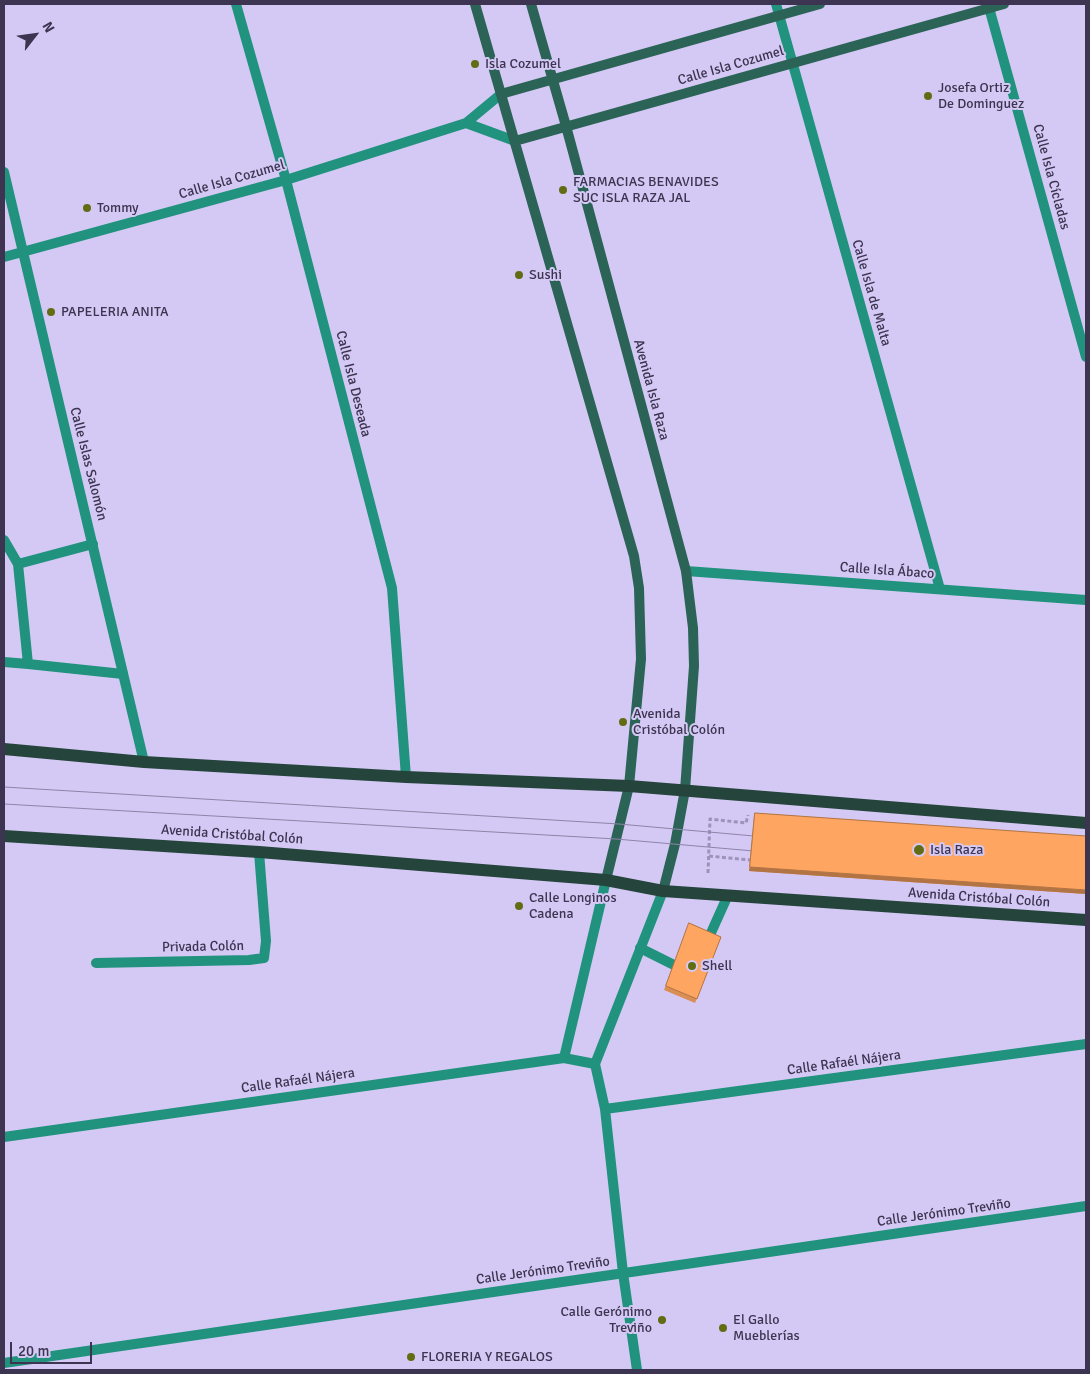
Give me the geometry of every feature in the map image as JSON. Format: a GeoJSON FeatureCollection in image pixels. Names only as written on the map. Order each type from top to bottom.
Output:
{"type":"FeatureCollection","features":[{"type":"Feature","properties":{"kind":"main road"},"geometry":{"type":"LineString","coordinates":[[4,749],[144,762],[406,777],[629,786],[1086,823]]}},
{"type":"Feature","properties":{"kind":"main road","name":"Avenida Cristóbal Colón"},"geometry":{"type":"LineString","coordinates":[[4,836],[259,852],[606,880],[663,891],[1086,920]]}},
{"type":"Feature","properties":{"kind":"street","name":"Calle Isla Deseada"},"geometry":{"type":"LineString","coordinates":[[236,4],[286,180],[392,588],[406,777]]}},
{"type":"Feature","properties":{"kind":"street"},"geometry":{"type":"LineString","coordinates":[[476,4],[634,556],[639,588],[641,659],[629,786],[564,1058]]}},
{"type":"Feature","properties":{"kind":"street","name":"Avenida Isla Raza"},"geometry":{"type":"LineString","coordinates":[[531,4],[566,126],[686,571],[693,628],[694,666],[686,790],[663,891]]}},
{"type":"Feature","properties":{"kind":"street","name":"Calle Isla de Malta"},"geometry":{"type":"LineString","coordinates":[[776,4],[940,589]]}},
{"type":"Feature","properties":{"kind":"street","name":"Calle Isla Cozumel"},"geometry":{"type":"LineString","coordinates":[[4,257],[286,180],[466,123],[501,94],[820,4]]}},
{"type":"Feature","properties":{"kind":"street","name":"Calle Isla Cozumel"},"geometry":{"type":"LineString","coordinates":[[515,141],[989,6],[1004,4]]}},
{"type":"Feature","properties":{"kind":"street","name":"Calle Isla Cícladas"},"geometry":{"type":"LineString","coordinates":[[989,6],[1086,357]]}},
{"type":"Feature","properties":{"kind":"street"},"geometry":{"type":"LineString","coordinates":[[466,123],[515,141]]}},
{"type":"Feature","properties":{"kind":"street","name":"Calle Islas Salomón"},"geometry":{"type":"LineString","coordinates":[[4,172],[144,762]]}},
{"type":"Feature","properties":{"kind":"street"},"geometry":{"type":"LineString","coordinates":[[4,540],[18,564],[28,664]]}},
{"type":"Feature","properties":{"kind":"street"},"geometry":{"type":"LineString","coordinates":[[18,564],[93,544]]}},
{"type":"Feature","properties":{"kind":"street","name":"Calle Isla Ábaco"},"geometry":{"type":"LineString","coordinates":[[686,571],[1086,600]]}},
{"type":"Feature","properties":{"kind":"street"},"geometry":{"type":"LineString","coordinates":[[4,662],[123,674]]}},
{"type":"Feature","properties":{"kind":"street","name":"Privada Colón"},"geometry":{"type":"LineString","coordinates":[[96,964],[264,958],[266,941],[259,852]]}},
{"type":"Feature","properties":{"kind":"street"},"geometry":{"type":"LineString","coordinates":[[637,1370],[623,1273],[605,1109],[595,1064],[663,891]]}},
{"type":"Feature","properties":{"kind":"street"},"geometry":{"type":"LineString","coordinates":[[640,948],[692,974],[728,895]]}},
{"type":"Feature","properties":{"kind":"street","name":"Calle Rafaél Nájera"},"geometry":{"type":"LineString","coordinates":[[605,1109],[1086,1044]]}},
{"type":"Feature","properties":{"kind":"street","name":"Calle Rafaél Nájera"},"geometry":{"type":"LineString","coordinates":[[4,1136],[564,1058],[595,1064]]}},
{"type":"Feature","properties":{"kind":"street","name":"Calle Jerónimo Treviño"},"geometry":{"type":"LineString","coordinates":[[4,1363],[1086,1206]]}},
{"type":"Feature","properties":{"kind":"path"},"geometry":{"type":"LineString","coordinates":[[746,823],[751,796]]}},
{"type":"Feature","properties":{"kind":"path"},"geometry":{"type":"LineString","coordinates":[[708,894],[710,820],[753,824]]}},
{"type":"Feature","properties":{"kind":"path"},"geometry":{"type":"LineString","coordinates":[[708,856],[750,860]]}},
{"type":"Feature","properties":{"kind":"building","name":"Isla Raza"},"geometry":{"type":"Polygon","coordinates":[[[755,813],[1086,836],[1086,890],[750,867],[755,813]]]}},
{"type":"Feature","properties":{"kind":"building","name":"Shell"},"geometry":{"type":"Polygon","coordinates":[[[689,923],[721,937],[697,999],[666,986],[689,923]]]}},
{"type":"Feature","properties":{"kind":"tram line"},"geometry":{"type":"LineString","coordinates":[[4,787],[619,824],[765,837]]}},
{"type":"Feature","properties":{"kind":"tram line"},"geometry":{"type":"LineString","coordinates":[[4,804],[616,839],[765,852]]}},
{"type":"Feature","properties":{"kind":"place","name":"Isla Cozumel"},"geometry":{"type":"Point","coordinates":[475,64]}},
{"type":"Feature","properties":{"kind":"place","name":"Josefa Ortiz De Dominguez"},"geometry":{"type":"Point","coordinates":[928,96]}},
{"type":"Feature","properties":{"kind":"place","name":"FARMACIAS BENAVIDES SUC ISLA RAZA JAL"},"geometry":{"type":"Point","coordinates":[563,190]}},
{"type":"Feature","properties":{"kind":"place","name":"Tommy"},"geometry":{"type":"Point","coordinates":[87,208]}},
{"type":"Feature","properties":{"kind":"place","name":"Sushi"},"geometry":{"type":"Point","coordinates":[519,275]}},
{"type":"Feature","properties":{"kind":"place","name":"PAPELERIA ANITA"},"geometry":{"type":"Point","coordinates":[51,312]}},
{"type":"Feature","properties":{"kind":"place","name":"Avenida Cristóbal Colón"},"geometry":{"type":"Point","coordinates":[623,722]}},
{"type":"Feature","properties":{"kind":"place","name":"Isla Raza"},"geometry":{"type":"Point","coordinates":[919,850]}},
{"type":"Feature","properties":{"kind":"place","name":"Calle Longinos Cadena"},"geometry":{"type":"Point","coordinates":[519,906]}},
{"type":"Feature","properties":{"kind":"place","name":"Shell"},"geometry":{"type":"Point","coordinates":[692,966]}},
{"type":"Feature","properties":{"kind":"place","name":"Calle Gerónimo Treviño"},"geometry":{"type":"Point","coordinates":[662,1320]}},
{"type":"Feature","properties":{"kind":"place","name":"El Gallo Mueblerías"},"geometry":{"type":"Point","coordinates":[723,1328]}},
{"type":"Feature","properties":{"kind":"place","name":"FLORERIA Y REGALOS"},"geometry":{"type":"Point","coordinates":[411,1357]}}]}
